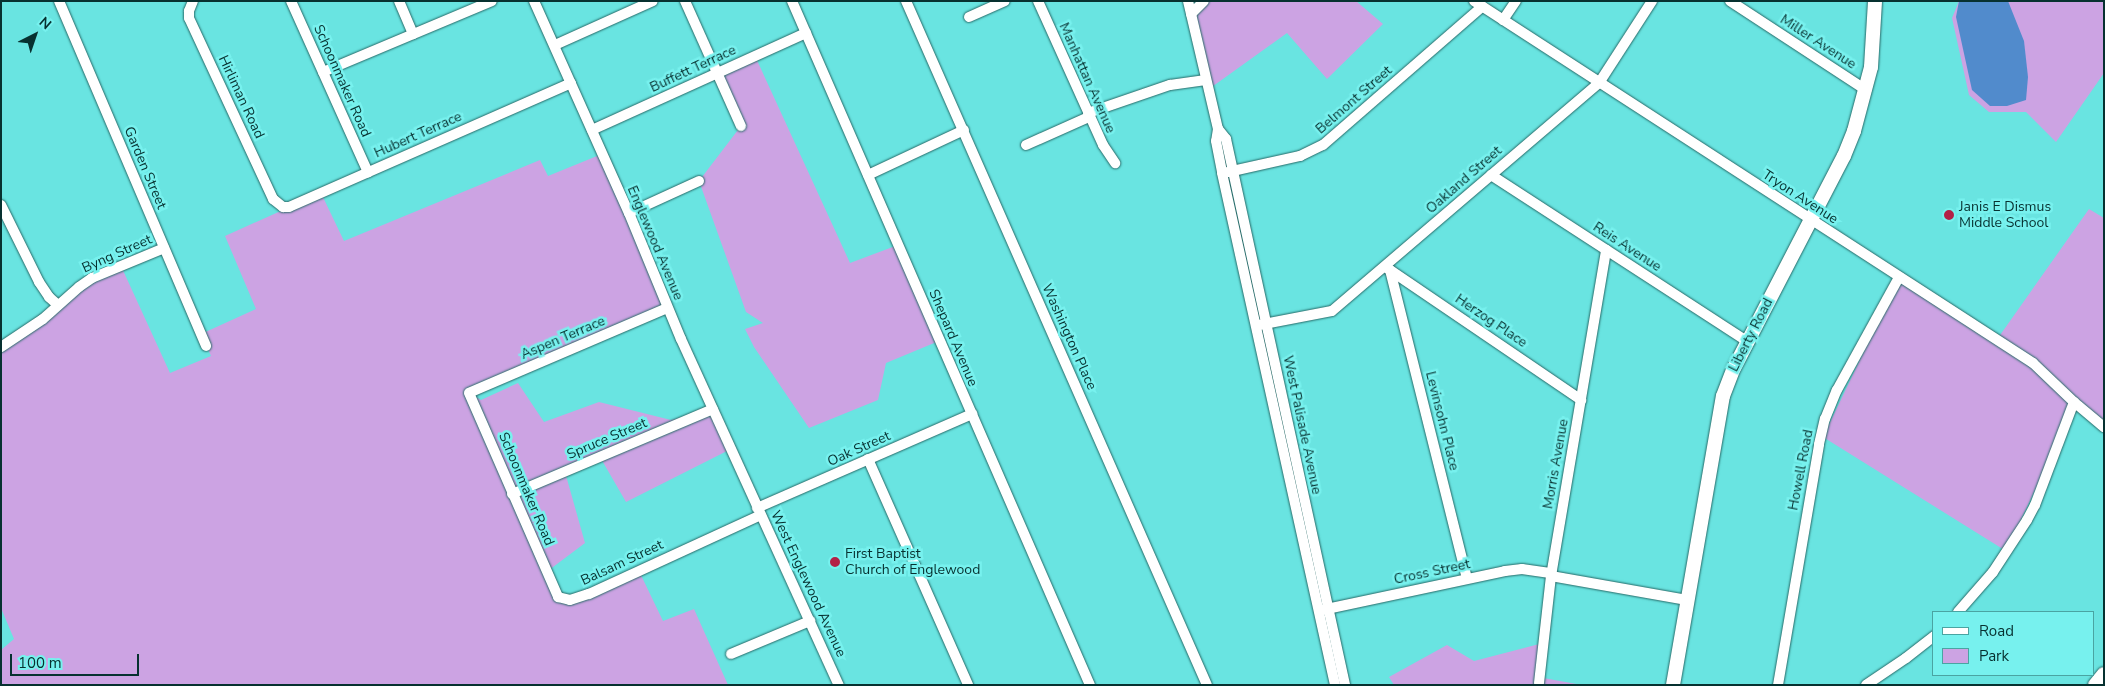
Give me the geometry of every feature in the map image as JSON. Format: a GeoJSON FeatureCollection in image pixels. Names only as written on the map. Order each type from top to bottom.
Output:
{"type":"FeatureCollection","features":[{"type":"Feature","properties":{"kind":"main road","name":"Liberty Road"},"geometry":{"type":"LineString","coordinates":[[1673,685],[1727,382],[1847,148],[1866,90],[1873,48],[1874,1]]}},
{"type":"Feature","properties":{"kind":"main road"},"geometry":{"type":"LineString","coordinates":[[2095,685],[2104,674]]}},
{"type":"Feature","properties":{"kind":"street","name":"Garden Street"},"geometry":{"type":"LineString","coordinates":[[59,1],[206,346]]}},
{"type":"Feature","properties":{"kind":"street","name":"Hirliman Road"},"geometry":{"type":"LineString","coordinates":[[193,1],[189,11],[189,18],[276,204]]}},
{"type":"Feature","properties":{"kind":"street","name":"Schoonmaker Road"},"geometry":{"type":"LineString","coordinates":[[291,1],[368,172]]}},
{"type":"Feature","properties":{"kind":"street"},"geometry":{"type":"LineString","coordinates":[[399,1],[413,34]]}},
{"type":"Feature","properties":{"kind":"street"},"geometry":{"type":"LineString","coordinates":[[322,72],[492,1]]}},
{"type":"Feature","properties":{"kind":"street","name":"Englewood Avenue"},"geometry":{"type":"LineString","coordinates":[[534,1],[629,213],[668,308],[751,495]]}},
{"type":"Feature","properties":{"kind":"street"},"geometry":{"type":"LineString","coordinates":[[555,45],[653,1]]}},
{"type":"Feature","properties":{"kind":"street"},"geometry":{"type":"LineString","coordinates":[[685,1],[716,74],[741,126]]}},
{"type":"Feature","properties":{"kind":"street","name":"Shepard Avenue"},"geometry":{"type":"LineString","coordinates":[[792,1],[1090,685]]}},
{"type":"Feature","properties":{"kind":"street","name":"Washington Place"},"geometry":{"type":"LineString","coordinates":[[906,1],[1207,685]]}},
{"type":"Feature","properties":{"kind":"street"},"geometry":{"type":"LineString","coordinates":[[970,17],[1005,1]]}},
{"type":"Feature","properties":{"kind":"street","name":"Manhattan Avenue"},"geometry":{"type":"LineString","coordinates":[[1038,1],[1103,145],[1115,163]]}},
{"type":"Feature","properties":{"kind":"street","name":"West Palisade Avenue"},"geometry":{"type":"LineString","coordinates":[[1188,1],[1218,129],[1216,141],[1228,172],[1323,609],[1335,685]]}},
{"type":"Feature","properties":{"kind":"street"},"geometry":{"type":"LineString","coordinates":[[1191,14],[1204,1]]}},
{"type":"Feature","properties":{"kind":"street"},"geometry":{"type":"LineString","coordinates":[[1503,20],[1516,1]]}},
{"type":"Feature","properties":{"kind":"street","name":"Oakland Street"},"geometry":{"type":"LineString","coordinates":[[1261,325],[1332,311],[1387,268],[1491,175],[1599,83],[1652,1]]}},
{"type":"Feature","properties":{"kind":"street","name":"Miller Avenue"},"geometry":{"type":"LineString","coordinates":[[1730,1],[1866,90]]}},
{"type":"Feature","properties":{"kind":"street","name":"Tryon Avenue"},"geometry":{"type":"LineString","coordinates":[[1478,4],[2032,363],[2104,427]]}},
{"type":"Feature","properties":{"kind":"street","name":"Belmont Street"},"geometry":{"type":"LineString","coordinates":[[1228,172],[1300,156],[1323,145],[1478,4]]}},
{"type":"Feature","properties":{"kind":"street","name":"Buffett Terrace"},"geometry":{"type":"LineString","coordinates":[[592,130],[806,33]]}},
{"type":"Feature","properties":{"kind":"street"},"geometry":{"type":"LineString","coordinates":[[1026,145],[1089,115],[1170,84],[1206,80]]}},
{"type":"Feature","properties":{"kind":"street","name":"Hubert Terrace"},"geometry":{"type":"LineString","coordinates":[[276,204],[289,207],[571,83]]}},
{"type":"Feature","properties":{"kind":"street"},"geometry":{"type":"LineString","coordinates":[[868,175],[964,130]]}},
{"type":"Feature","properties":{"kind":"street","name":"Reis Avenue"},"geometry":{"type":"LineString","coordinates":[[1491,175],[1748,342]]}},
{"type":"Feature","properties":{"kind":"street"},"geometry":{"type":"LineString","coordinates":[[629,213],[699,181]]}},
{"type":"Feature","properties":{"kind":"street"},"geometry":{"type":"LineString","coordinates":[[1,205],[39,282],[49,297],[58,305]]}},
{"type":"Feature","properties":{"kind":"street","name":"Byng Street"},"geometry":{"type":"LineString","coordinates":[[1,347],[43,319],[92,278],[164,248]]}},
{"type":"Feature","properties":{"kind":"street","name":"Morris Avenue"},"geometry":{"type":"LineString","coordinates":[[1539,683],[1552,574],[1606,250]]}},
{"type":"Feature","properties":{"kind":"street","name":"Herzog Place"},"geometry":{"type":"LineString","coordinates":[[1387,268],[1581,400]]}},
{"type":"Feature","properties":{"kind":"street","name":"Levinsohn Place"},"geometry":{"type":"LineString","coordinates":[[1387,268],[1467,578]]}},
{"type":"Feature","properties":{"kind":"street","name":"Howell Road"},"geometry":{"type":"LineString","coordinates":[[1778,685],[1818,444],[1837,390],[1900,277]]}},
{"type":"Feature","properties":{"kind":"street","name":"Aspen Terrace"},"geometry":{"type":"LineString","coordinates":[[469,393],[668,308]]}},
{"type":"Feature","properties":{"kind":"street","name":"Schoonmaker Road"},"geometry":{"type":"LineString","coordinates":[[469,393],[558,597]]}},
{"type":"Feature","properties":{"kind":"street"},"geometry":{"type":"LineString","coordinates":[[1959,611],[1993,572],[2027,520],[2074,402]]}},
{"type":"Feature","properties":{"kind":"street","name":"Spruce Street"},"geometry":{"type":"LineString","coordinates":[[512,494],[713,409]]}},
{"type":"Feature","properties":{"kind":"street","name":"Oak Street"},"geometry":{"type":"LineString","coordinates":[[696,544],[868,459],[972,414]]}},
{"type":"Feature","properties":{"kind":"street"},"geometry":{"type":"LineString","coordinates":[[868,459],[968,685]]}},
{"type":"Feature","properties":{"kind":"street","name":"West Englewood Avenue"},"geometry":{"type":"LineString","coordinates":[[751,495],[786,565],[839,685]]}},
{"type":"Feature","properties":{"kind":"street","name":"Balsam Street"},"geometry":{"type":"LineString","coordinates":[[558,597],[570,600],[589,594],[696,544]]}},
{"type":"Feature","properties":{"kind":"street","name":"Cross Street"},"geometry":{"type":"LineString","coordinates":[[1323,609],[1467,578],[1522,569],[1687,600]]}},
{"type":"Feature","properties":{"kind":"street","name":"West Palisade Avenue"},"geometry":{"type":"LineString","coordinates":[[1323,609],[1345,685]]}},
{"type":"Feature","properties":{"kind":"street"},"geometry":{"type":"LineString","coordinates":[[731,654],[810,621]]}},
{"type":"Feature","properties":{"kind":"street"},"geometry":{"type":"LineString","coordinates":[[1866,685],[1932,638]]}},
{"type":"Feature","properties":{"kind":"green space"},"geometry":{"type":"Polygon","coordinates":[[[1204,1],[1356,1],[1383,24],[1327,79],[1287,33],[1209,89],[1191,14],[1204,1]]]}},
{"type":"Feature","properties":{"kind":"green space"},"geometry":{"type":"Polygon","coordinates":[[[1959,1],[2104,1],[2104,73],[2056,142],[2026,112],[1989,112],[1969,95],[1952,18],[1959,1]]]}},
{"type":"Feature","properties":{"kind":"green space"},"geometry":{"type":"Polygon","coordinates":[[[755,56],[850,263],[898,245],[939,341],[886,363],[878,400],[809,428],[754,347],[745,329],[763,323],[746,312],[699,181],[741,126],[716,74],[755,56]]]}},
{"type":"Feature","properties":{"kind":"green space"},"geometry":{"type":"Polygon","coordinates":[[[602,154],[667,308],[470,393],[481,400],[518,383],[544,422],[599,402],[671,420],[713,409],[731,449],[626,502],[600,457],[565,472],[585,543],[545,573],[565,600],[639,571],[663,621],[694,609],[728,685],[1,685],[1,650],[14,639],[1,608],[1,347],[79,287],[121,266],[170,373],[211,356],[201,334],[256,309],[225,236],[321,193],[344,241],[540,160],[548,176],[602,154]]]}},
{"type":"Feature","properties":{"kind":"green space"},"geometry":{"type":"Polygon","coordinates":[[[2089,209],[2104,218],[2104,428],[2075,406],[2006,551],[1823,437],[1900,276],[1998,338],[2089,209]]]}},
{"type":"Feature","properties":{"kind":"green space"},"geometry":{"type":"Polygon","coordinates":[[[1543,643],[1538,677],[1582,685],[1394,685],[1389,677],[1447,645],[1474,661],[1543,643]]]}},
{"type":"Feature","properties":{"kind":"water"},"geometry":{"type":"Polygon","coordinates":[[[1959,1],[2008,1],[2024,41],[2028,77],[2026,100],[2007,106],[1990,106],[1972,90],[1956,17],[1959,1]]]}},
{"type":"Feature","properties":{"kind":"place","name":"Janis E Dismus Middle School"},"geometry":{"type":"Point","coordinates":[1949,215]}},
{"type":"Feature","properties":{"kind":"place","name":"First Baptist Church of Englewood"},"geometry":{"type":"Point","coordinates":[835,562]}}]}
